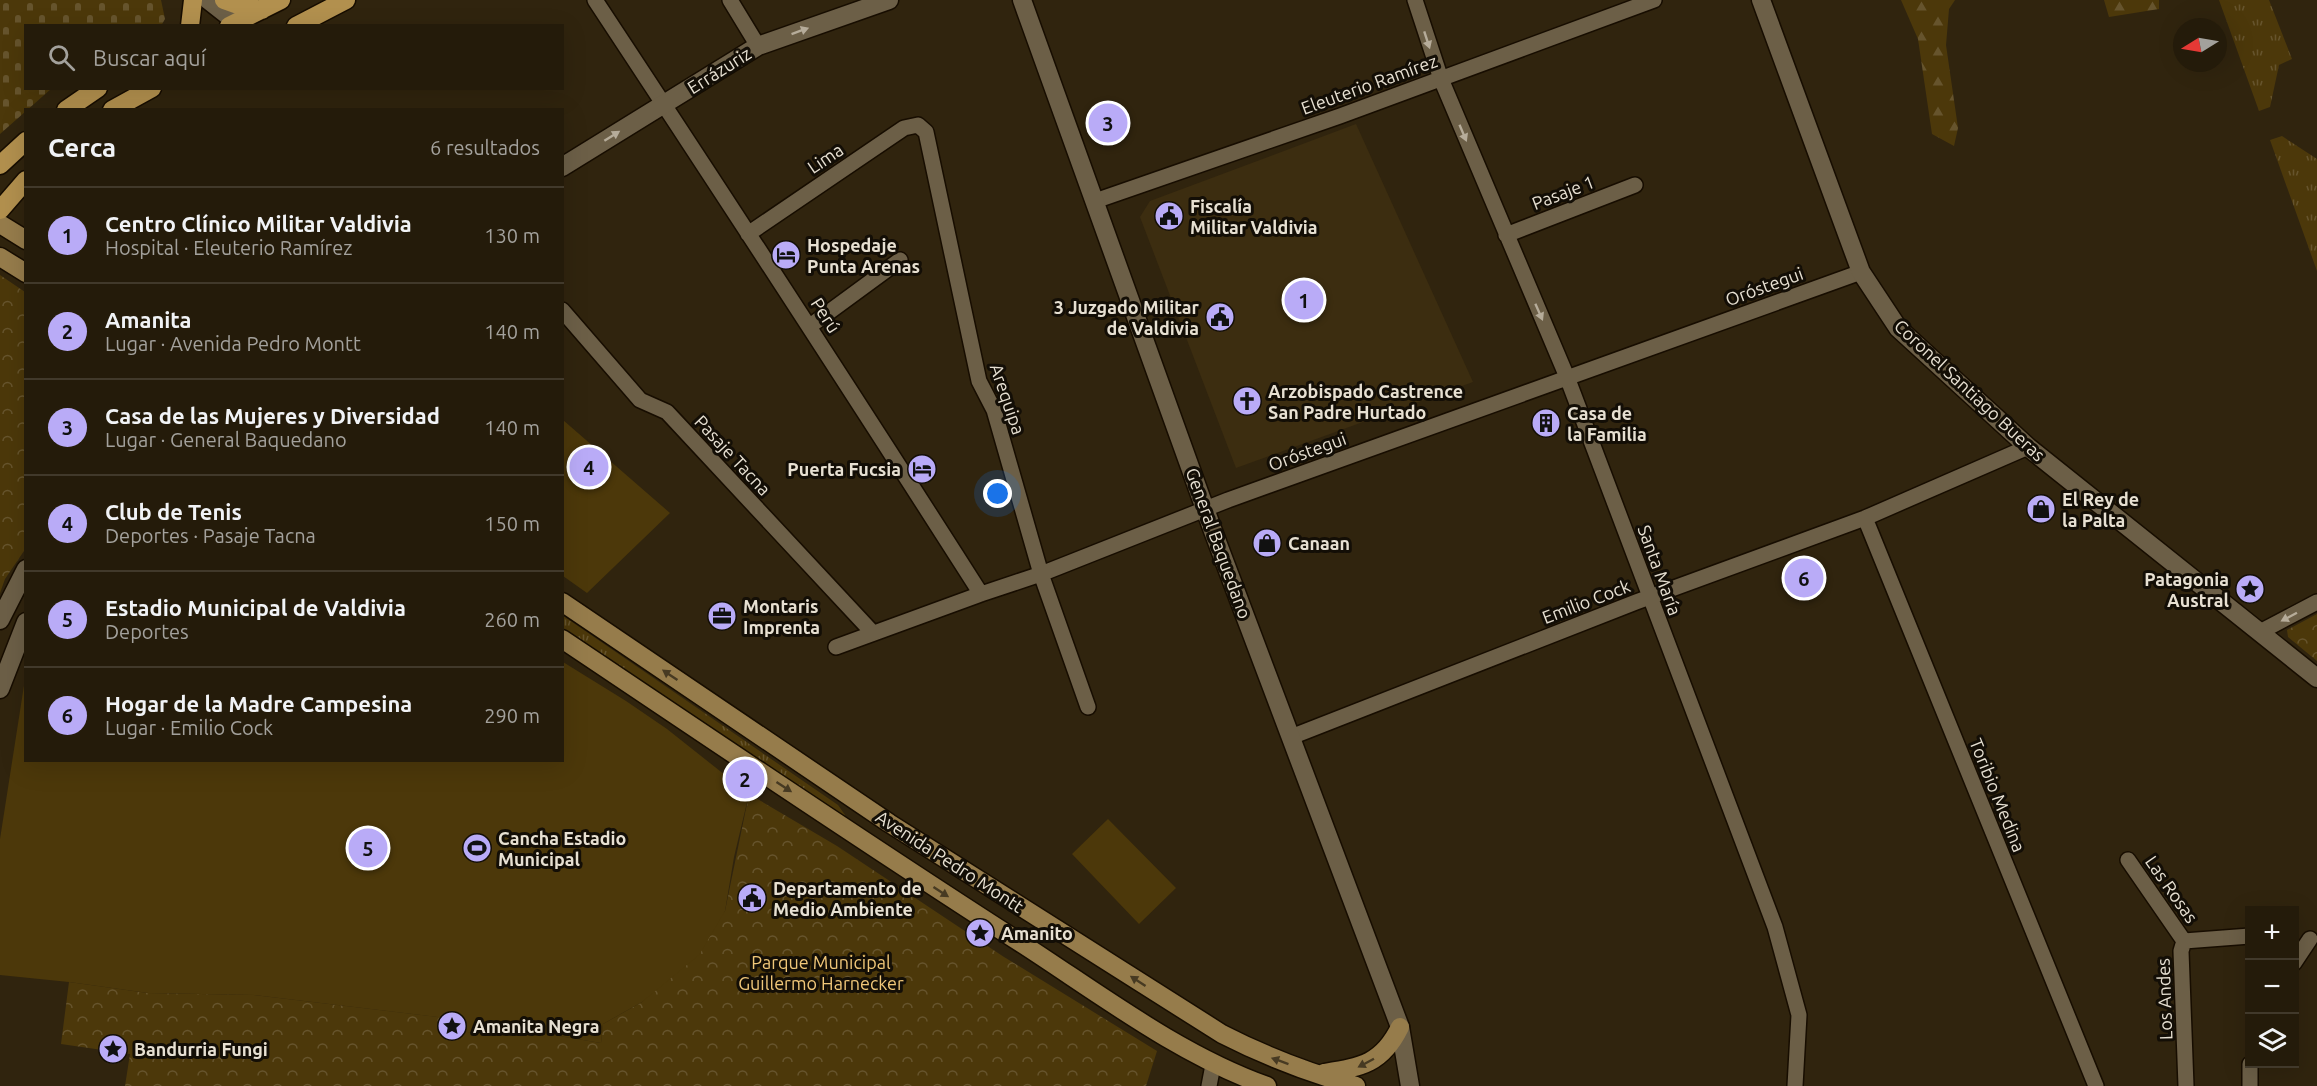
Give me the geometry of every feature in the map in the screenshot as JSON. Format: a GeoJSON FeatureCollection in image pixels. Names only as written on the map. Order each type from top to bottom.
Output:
{"type":"FeatureCollection","features":[{"type":"Feature","properties":{"kind":"highway"},"geometry":{"type":"LineString","coordinates":[[190,24],[193,0]]}},
{"type":"Feature","properties":{"kind":"highway"},"geometry":{"type":"LineString","coordinates":[[224,0],[262,9]]}},
{"type":"Feature","properties":{"kind":"highway"},"geometry":{"type":"LineString","coordinates":[[239,24],[281,0]]}},
{"type":"Feature","properties":{"kind":"highway"},"geometry":{"type":"LineString","coordinates":[[300,24],[346,0]]}},
{"type":"Feature","properties":{"kind":"highway"},"geometry":{"type":"LineString","coordinates":[[69,108],[95,90]]}},
{"type":"Feature","properties":{"kind":"highway"},"geometry":{"type":"LineString","coordinates":[[116,108],[148,90]]}},
{"type":"Feature","properties":{"kind":"highway"},"geometry":{"type":"LineString","coordinates":[[0,165],[24,143]]}},
{"type":"Feature","properties":{"kind":"highway"},"geometry":{"type":"LineString","coordinates":[[0,210],[24,182]]}},
{"type":"Feature","properties":{"kind":"main road"},"geometry":{"type":"LineString","coordinates":[[208,0],[239,24]]}},
{"type":"Feature","properties":{"kind":"main road","name":"Errázuriz"},"geometry":{"type":"LineString","coordinates":[[564,166],[759,46],[889,0]]}},
{"type":"Feature","properties":{"kind":"main road","name":"General Baquedano"},"geometry":{"type":"LineString","coordinates":[[1022,0],[1206,509],[1400,1027],[1410,1086]]}},
{"type":"Feature","properties":{"kind":"main road","name":"Coronel Santiago Bueras"},"geometry":{"type":"LineString","coordinates":[[1761,0],[1861,272],[1898,328],[2028,447],[2317,678]]}},
{"type":"Feature","properties":{"kind":"main road"},"geometry":{"type":"LineString","coordinates":[[0,224],[24,239]]}},
{"type":"Feature","properties":{"kind":"main road"},"geometry":{"type":"LineString","coordinates":[[0,257],[24,272]]}},
{"type":"Feature","properties":{"kind":"main road"},"geometry":{"type":"LineString","coordinates":[[0,620],[24,573]]}},
{"type":"Feature","properties":{"kind":"main road","name":"Avenida Pedro Montt"},"geometry":{"type":"LineString","coordinates":[[564,603],[890,823],[1222,1034],[1262,1054],[1317,1075],[1356,1086]]}},
{"type":"Feature","properties":{"kind":"main road"},"geometry":{"type":"LineString","coordinates":[[0,689],[24,627]]}},
{"type":"Feature","properties":{"kind":"main road","name":"Avenida Pedro Montt"},"geometry":{"type":"LineString","coordinates":[[564,640],[915,875],[1213,1065],[1267,1086]]}},
{"type":"Feature","properties":{"kind":"main road"},"geometry":{"type":"LineString","coordinates":[[875,847],[890,823]]}},
{"type":"Feature","properties":{"kind":"main road"},"geometry":{"type":"LineString","coordinates":[[1317,1075],[1347,1071],[1371,1060],[1391,1042],[1400,1027]]}},
{"type":"Feature","properties":{"kind":"street","name":"Perú"},"geometry":{"type":"LineString","coordinates":[[595,0],[810,326],[981,594]]}},
{"type":"Feature","properties":{"kind":"street"},"geometry":{"type":"LineString","coordinates":[[730,0],[759,46]]}},
{"type":"Feature","properties":{"kind":"street","name":"Santa María"},"geometry":{"type":"LineString","coordinates":[[1415,0],[1441,79],[1568,377],[1775,927],[1799,1015],[1795,1086]]}},
{"type":"Feature","properties":{"kind":"street","name":"Eleuterio Ramírez"},"geometry":{"type":"LineString","coordinates":[[1095,201],[1441,79],[1654,0]]}},
{"type":"Feature","properties":{"kind":"street","name":"Lima"},"geometry":{"type":"LineString","coordinates":[[748,234],[904,128],[918,125],[926,132]]}},
{"type":"Feature","properties":{"kind":"street","name":"Arequipa"},"geometry":{"type":"LineString","coordinates":[[926,132],[979,381],[994,410],[1041,574],[1088,707]]}},
{"type":"Feature","properties":{"kind":"street","name":"Pasaje 1"},"geometry":{"type":"LineString","coordinates":[[1506,235],[1635,185]]}},
{"type":"Feature","properties":{"kind":"street"},"geometry":{"type":"LineString","coordinates":[[810,326],[900,260]]}},
{"type":"Feature","properties":{"kind":"street","name":"Oróstegui"},"geometry":{"type":"LineString","coordinates":[[836,647],[1041,574],[1206,509],[1861,272]]}},
{"type":"Feature","properties":{"kind":"street","name":"Pasaje Tacna"},"geometry":{"type":"LineString","coordinates":[[564,312],[640,400],[667,412],[873,633]]}},
{"type":"Feature","properties":{"kind":"street","name":"Emilio Cock"},"geometry":{"type":"LineString","coordinates":[[1291,737],[1649,597],[1865,518],[2028,447]]}},
{"type":"Feature","properties":{"kind":"street","name":"Toribio Medina"},"geometry":{"type":"LineString","coordinates":[[1865,518],[2096,1086]]}},
{"type":"Feature","properties":{"kind":"street"},"geometry":{"type":"LineString","coordinates":[[2260,632],[2317,602]]}},
{"type":"Feature","properties":{"kind":"street","name":"Las Rosas"},"geometry":{"type":"LineString","coordinates":[[2128,860],[2184,941]]}},
{"type":"Feature","properties":{"kind":"street","name":"Los Andes"},"geometry":{"type":"LineString","coordinates":[[2186,1086],[2181,951],[2184,941],[2245,936]]}},
{"type":"Feature","properties":{"kind":"street"},"geometry":{"type":"LineString","coordinates":[[2297,960],[2307,941]]}},
{"type":"Feature","properties":{"kind":"street"},"geometry":{"type":"LineString","coordinates":[[1209,1086],[1213,1065]]}},
{"type":"Feature","properties":{"kind":"street"},"geometry":{"type":"LineString","coordinates":[[2250,1068],[2250,1086]]}},
{"type":"Feature","properties":{"kind":"shaded area"},"geometry":{"type":"Polygon","coordinates":[[[1356,124],[1473,382],[1236,468],[1140,217],[1150,201],[1356,124]]]}},
{"type":"Feature","properties":{"kind":"green space"},"geometry":{"type":"Polygon","coordinates":[[[0,0],[161,0],[165,19],[162,24],[24,24],[24,90],[50,90],[29,108],[24,108],[24,113],[0,134],[0,0]]]}},
{"type":"Feature","properties":{"kind":"green space"},"geometry":{"type":"Polygon","coordinates":[[[1901,0],[1955,0],[1949,9],[1946,45],[1958,128],[1954,146],[1932,134],[1918,39],[1901,0]]]}},
{"type":"Feature","properties":{"kind":"green space"},"geometry":{"type":"Polygon","coordinates":[[[2104,0],[2159,0],[2159,9],[2109,17],[2104,0]]]}},
{"type":"Feature","properties":{"kind":"green space"},"geometry":{"type":"Polygon","coordinates":[[[2219,0],[2269,0],[2292,59],[2279,65],[2270,107],[2259,111],[2219,0]]]}},
{"type":"Feature","properties":{"kind":"green space"},"geometry":{"type":"Polygon","coordinates":[[[2282,136],[2317,159],[2317,271],[2270,140],[2282,136]]]}},
{"type":"Feature","properties":{"kind":"green space"},"geometry":{"type":"Polygon","coordinates":[[[0,275],[24,291],[24,551],[5,579],[0,593],[0,275]]]}},
{"type":"Feature","properties":{"kind":"green space"},"geometry":{"type":"Polygon","coordinates":[[[564,421],[670,513],[587,593],[564,577],[564,421]]]}},
{"type":"Feature","properties":{"kind":"green space"},"geometry":{"type":"Polygon","coordinates":[[[2317,614],[2317,661],[2288,637],[2287,630],[2317,614]]]}},
{"type":"Feature","properties":{"kind":"green space"},"geometry":{"type":"Polygon","coordinates":[[[564,616],[838,805],[845,815],[846,822],[564,631],[564,616]]]}},
{"type":"Feature","properties":{"kind":"green space"},"geometry":{"type":"Polygon","coordinates":[[[564,663],[667,729],[749,794],[734,857],[725,911],[699,955],[642,1002],[603,1024],[601,1043],[499,1026],[497,1036],[453,1030],[454,1019],[254,995],[148,993],[0,975],[0,839],[24,685],[24,762],[564,762],[564,663]]]}},
{"type":"Feature","properties":{"kind":"green space","name":"Parque Municipal Guillermo Harnecker"},"geometry":{"type":"Polygon","coordinates":[[[749,794],[837,846],[1004,957],[1157,1051],[1146,1086],[125,1086],[130,1054],[61,1044],[69,982],[148,993],[254,995],[455,1019],[454,1030],[497,1036],[499,1026],[601,1043],[603,1024],[642,1002],[725,911],[749,794]]]}},
{"type":"Feature","properties":{"kind":"green space"},"geometry":{"type":"Polygon","coordinates":[[[1108,819],[1176,888],[1139,924],[1072,854],[1108,819]]]}},
{"type":"Feature","properties":{"kind":"place","name":"Casa de las Mujeres y Diversidad"},"geometry":{"type":"Point","coordinates":[1108,123]}},
{"type":"Feature","properties":{"kind":"place","name":"Fiscalía Militar Valdivia"},"geometry":{"type":"Point","coordinates":[1169,216]}},
{"type":"Feature","properties":{"kind":"place","name":"Hospedaje Punta Arenas"},"geometry":{"type":"Point","coordinates":[786,255]}},
{"type":"Feature","properties":{"kind":"place","name":"Centro Clínico Militar Valdivia"},"geometry":{"type":"Point","coordinates":[1304,300]}},
{"type":"Feature","properties":{"kind":"place","name":"3 Juzgado Militar de Valdivia"},"geometry":{"type":"Point","coordinates":[1220,317]}},
{"type":"Feature","properties":{"kind":"place","name":"Arzobispado Castrence San Padre Hurtado"},"geometry":{"type":"Point","coordinates":[1247,401]}},
{"type":"Feature","properties":{"kind":"place","name":"Casa de la Familia"},"geometry":{"type":"Point","coordinates":[1546,423]}},
{"type":"Feature","properties":{"kind":"place","name":"Club de Tenis"},"geometry":{"type":"Point","coordinates":[589,467]}},
{"type":"Feature","properties":{"kind":"place","name":"Puerta Fucsia"},"geometry":{"type":"Point","coordinates":[922,469]}},
{"type":"Feature","properties":{"kind":"place","name":"El Rey de la Palta"},"geometry":{"type":"Point","coordinates":[2041,509]}},
{"type":"Feature","properties":{"kind":"place","name":"Canaan"},"geometry":{"type":"Point","coordinates":[1267,543]}},
{"type":"Feature","properties":{"kind":"place","name":"Hogar de la Madre Campesina"},"geometry":{"type":"Point","coordinates":[1804,578]}},
{"type":"Feature","properties":{"kind":"place","name":"Patagonia Austral"},"geometry":{"type":"Point","coordinates":[2250,589]}},
{"type":"Feature","properties":{"kind":"place","name":"Montaris Imprenta"},"geometry":{"type":"Point","coordinates":[722,616]}},
{"type":"Feature","properties":{"kind":"place","name":"Amanita"},"geometry":{"type":"Point","coordinates":[745,779]}},
{"type":"Feature","properties":{"kind":"place","name":"Estadio Municipal de Valdivia"},"geometry":{"type":"Point","coordinates":[368,848]}},
{"type":"Feature","properties":{"kind":"place","name":"Cancha Estadio Municipal"},"geometry":{"type":"Point","coordinates":[477,848]}},
{"type":"Feature","properties":{"kind":"place","name":"Departamento de Medio Ambiente"},"geometry":{"type":"Point","coordinates":[752,898]}},
{"type":"Feature","properties":{"kind":"place","name":"Amanito"},"geometry":{"type":"Point","coordinates":[980,933]}},
{"type":"Feature","properties":{"kind":"place","name":"Amanita Negra"},"geometry":{"type":"Point","coordinates":[452,1026]}},
{"type":"Feature","properties":{"kind":"place","name":"Bandurria Fungi"},"geometry":{"type":"Point","coordinates":[113,1049]}}]}
